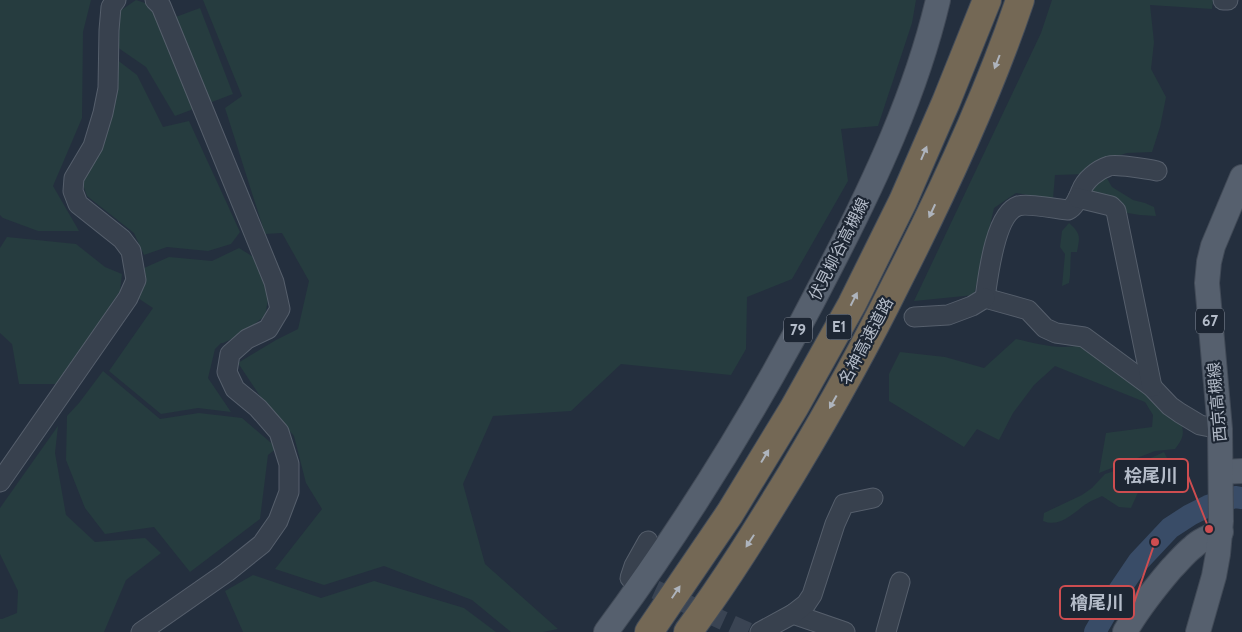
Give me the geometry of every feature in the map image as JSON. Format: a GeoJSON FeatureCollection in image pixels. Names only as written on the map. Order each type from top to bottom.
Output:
{"type":"FeatureCollection","features":[{"type":"Feature","properties":{"kind":"highway","name":"名神高速道路"},"geometry":{"type":"LineString","coordinates":[[946,102],[982,0]]}},
{"type":"Feature","properties":{"kind":"highway","name":"名神高速道路"},"geometry":{"type":"LineString","coordinates":[[649,632],[730,513],[794,408],[852,304],[903,201],[946,102],[987,0]]}},
{"type":"Feature","properties":{"kind":"highway","name":"名神高速道路"},"geometry":{"type":"LineString","coordinates":[[688,632],[712,600],[783,488],[869,338],[954,166],[1022,0]]}},
{"type":"Feature","properties":{"kind":"highway"},"geometry":{"type":"LineString","coordinates":[[693,632],[712,600]]}},
{"type":"Feature","properties":{"kind":"main road","name":"伏見柳谷高槻線"},"geometry":{"type":"LineString","coordinates":[[606,632],[704,489],[783,358],[815,298],[856,217],[889,145],[916,74],[938,0]]}},
{"type":"Feature","properties":{"kind":"main road","name":"西京高槻線"},"geometry":{"type":"LineString","coordinates":[[1198,632],[1214,576],[1228,475],[1220,428],[1207,283],[1209,262],[1213,246],[1242,176]]}},
{"type":"Feature","properties":{"kind":"main road"},"geometry":{"type":"LineString","coordinates":[[1125,632],[1155,588],[1175,565],[1194,546],[1213,535],[1221,527]]}},
{"type":"Feature","properties":{"kind":"street"},"geometry":{"type":"LineString","coordinates":[[0,482],[128,298],[136,280],[131,251],[122,239],[78,204],[73,191],[74,178],[93,146],[103,113],[108,88],[111,7],[116,0]]}},
{"type":"Feature","properties":{"kind":"street"},"geometry":{"type":"LineString","coordinates":[[141,632],[227,572],[262,544],[278,521],[289,492],[289,464],[279,432],[258,408],[235,389],[227,372],[230,354],[247,339],[268,329],[280,309],[274,282],[161,6],[155,0]]}},
{"type":"Feature","properties":{"kind":"street"},"geometry":{"type":"LineString","coordinates":[[1223,0],[1228,0]]}},
{"type":"Feature","properties":{"kind":"street"},"geometry":{"type":"LineString","coordinates":[[985,298],[992,252],[1008,213],[1018,206],[1071,209],[1078,198],[1084,182],[1111,165],[1157,170]]}},
{"type":"Feature","properties":{"kind":"street"},"geometry":{"type":"LineString","coordinates":[[1078,198],[1111,206],[1116,211],[1152,387]]}},
{"type":"Feature","properties":{"kind":"street"},"geometry":{"type":"LineString","coordinates":[[914,317],[948,315],[972,306],[985,298],[1028,310],[1045,328],[1056,333],[1084,338],[1152,387],[1170,406],[1200,425],[1220,428]]}},
{"type":"Feature","properties":{"kind":"street"},"geometry":{"type":"LineString","coordinates":[[760,632],[793,614],[806,604],[812,594],[835,524],[844,504],[873,498]]}},
{"type":"Feature","properties":{"kind":"street"},"geometry":{"type":"LineString","coordinates":[[630,578],[634,566],[648,541]]}},
{"type":"Feature","properties":{"kind":"street"},"geometry":{"type":"LineString","coordinates":[[886,632],[900,582]]}},
{"type":"Feature","properties":{"kind":"street"},"geometry":{"type":"LineString","coordinates":[[793,614],[845,632]]}},
{"type":"Feature","properties":{"kind":"green space"},"geometry":{"type":"Polygon","coordinates":[[[0,0],[91,0],[83,32],[82,118],[53,186],[79,231],[38,231],[3,218],[0,215],[0,0]]]}},
{"type":"Feature","properties":{"kind":"green space"},"geometry":{"type":"Polygon","coordinates":[[[136,0],[151,5],[173,18],[200,8],[233,94],[175,116],[146,67],[117,47],[120,11],[136,0]]]}},
{"type":"Feature","properties":{"kind":"green space"},"geometry":{"type":"Polygon","coordinates":[[[203,0],[916,0],[912,23],[878,126],[841,129],[848,181],[792,279],[747,297],[746,349],[731,375],[621,364],[571,411],[493,416],[463,484],[485,564],[558,629],[543,632],[511,632],[472,600],[384,566],[324,585],[275,569],[322,509],[306,483],[294,436],[262,399],[238,363],[298,329],[309,281],[282,233],[265,234],[225,108],[242,96],[203,0]]]}},
{"type":"Feature","properties":{"kind":"green space"},"geometry":{"type":"Polygon","coordinates":[[[1052,0],[1213,0],[1212,9],[1150,5],[1154,42],[1151,69],[1166,97],[1160,127],[1152,152],[1127,153],[1105,160],[1085,174],[1055,175],[1053,199],[1016,193],[994,208],[974,295],[914,301],[1041,33],[1052,0]]]}},
{"type":"Feature","properties":{"kind":"green space"},"geometry":{"type":"Polygon","coordinates":[[[116,59],[137,75],[163,127],[189,121],[240,232],[231,244],[208,251],[167,247],[144,255],[134,233],[87,196],[82,182],[101,150],[117,93],[116,59]]]}},
{"type":"Feature","properties":{"kind":"green space"},"geometry":{"type":"Polygon","coordinates":[[[1105,175],[1112,187],[1133,200],[1154,207],[1156,216],[1122,212],[1093,192],[1091,186],[1105,175]]]}},
{"type":"Feature","properties":{"kind":"green space"},"geometry":{"type":"Polygon","coordinates":[[[1069,223],[1078,233],[1079,242],[1077,252],[1071,252],[1069,283],[1062,286],[1065,254],[1060,247],[1062,231],[1069,223]]]}},
{"type":"Feature","properties":{"kind":"green space"},"geometry":{"type":"Polygon","coordinates":[[[7,237],[76,244],[105,267],[122,274],[120,291],[57,384],[19,384],[12,344],[0,333],[0,248],[7,237]]]}},
{"type":"Feature","properties":{"kind":"green space"},"geometry":{"type":"Polygon","coordinates":[[[239,248],[255,258],[269,295],[265,316],[240,335],[221,343],[215,349],[208,378],[231,412],[198,408],[161,414],[109,371],[153,308],[138,298],[144,268],[169,257],[212,261],[239,248]]]}},
{"type":"Feature","properties":{"kind":"green space"},"geometry":{"type":"Polygon","coordinates":[[[1016,339],[1059,347],[1084,344],[1180,417],[1183,434],[1178,445],[1175,449],[1155,451],[1099,473],[1106,433],[1152,427],[1153,415],[1145,402],[1055,366],[1034,385],[1013,413],[999,440],[977,429],[964,447],[889,401],[889,374],[900,352],[945,357],[984,368],[1016,339]]]}},
{"type":"Feature","properties":{"kind":"green space"},"geometry":{"type":"Polygon","coordinates":[[[103,371],[160,419],[199,413],[242,418],[277,448],[268,455],[260,519],[190,572],[154,527],[105,534],[85,508],[66,460],[67,416],[103,371]]]}},
{"type":"Feature","properties":{"kind":"green space"},"geometry":{"type":"Polygon","coordinates":[[[58,426],[55,453],[66,515],[95,542],[145,538],[161,553],[126,580],[104,632],[0,632],[0,619],[17,613],[18,591],[0,554],[0,508],[58,426]]]}},
{"type":"Feature","properties":{"kind":"green space"},"geometry":{"type":"Polygon","coordinates":[[[1164,452],[1171,466],[1161,480],[1140,488],[1131,508],[1119,507],[1102,496],[1085,504],[1063,520],[1050,523],[1043,521],[1044,513],[1082,495],[1092,488],[1105,474],[1142,462],[1164,452]]]}},
{"type":"Feature","properties":{"kind":"green space"},"geometry":{"type":"Polygon","coordinates":[[[253,575],[321,598],[374,581],[464,608],[496,632],[243,632],[225,591],[253,575]]]}},
{"type":"Feature","properties":{"kind":"waterway"},"geometry":{"type":"LineString","coordinates":[[1095,632],[1118,592],[1139,561],[1170,528],[1208,506],[1235,497],[1242,498]]}},
{"type":"Feature","properties":{"kind":"tunnel"},"geometry":{"type":"LineString","coordinates":[[630,578],[748,632]]}},
{"type":"Feature","properties":{"kind":"place","name":"桧尾川"},"geometry":{"type":"Point","coordinates":[1209,529]}},
{"type":"Feature","properties":{"kind":"place","name":"檜尾川"},"geometry":{"type":"Point","coordinates":[1155,542]}}]}
